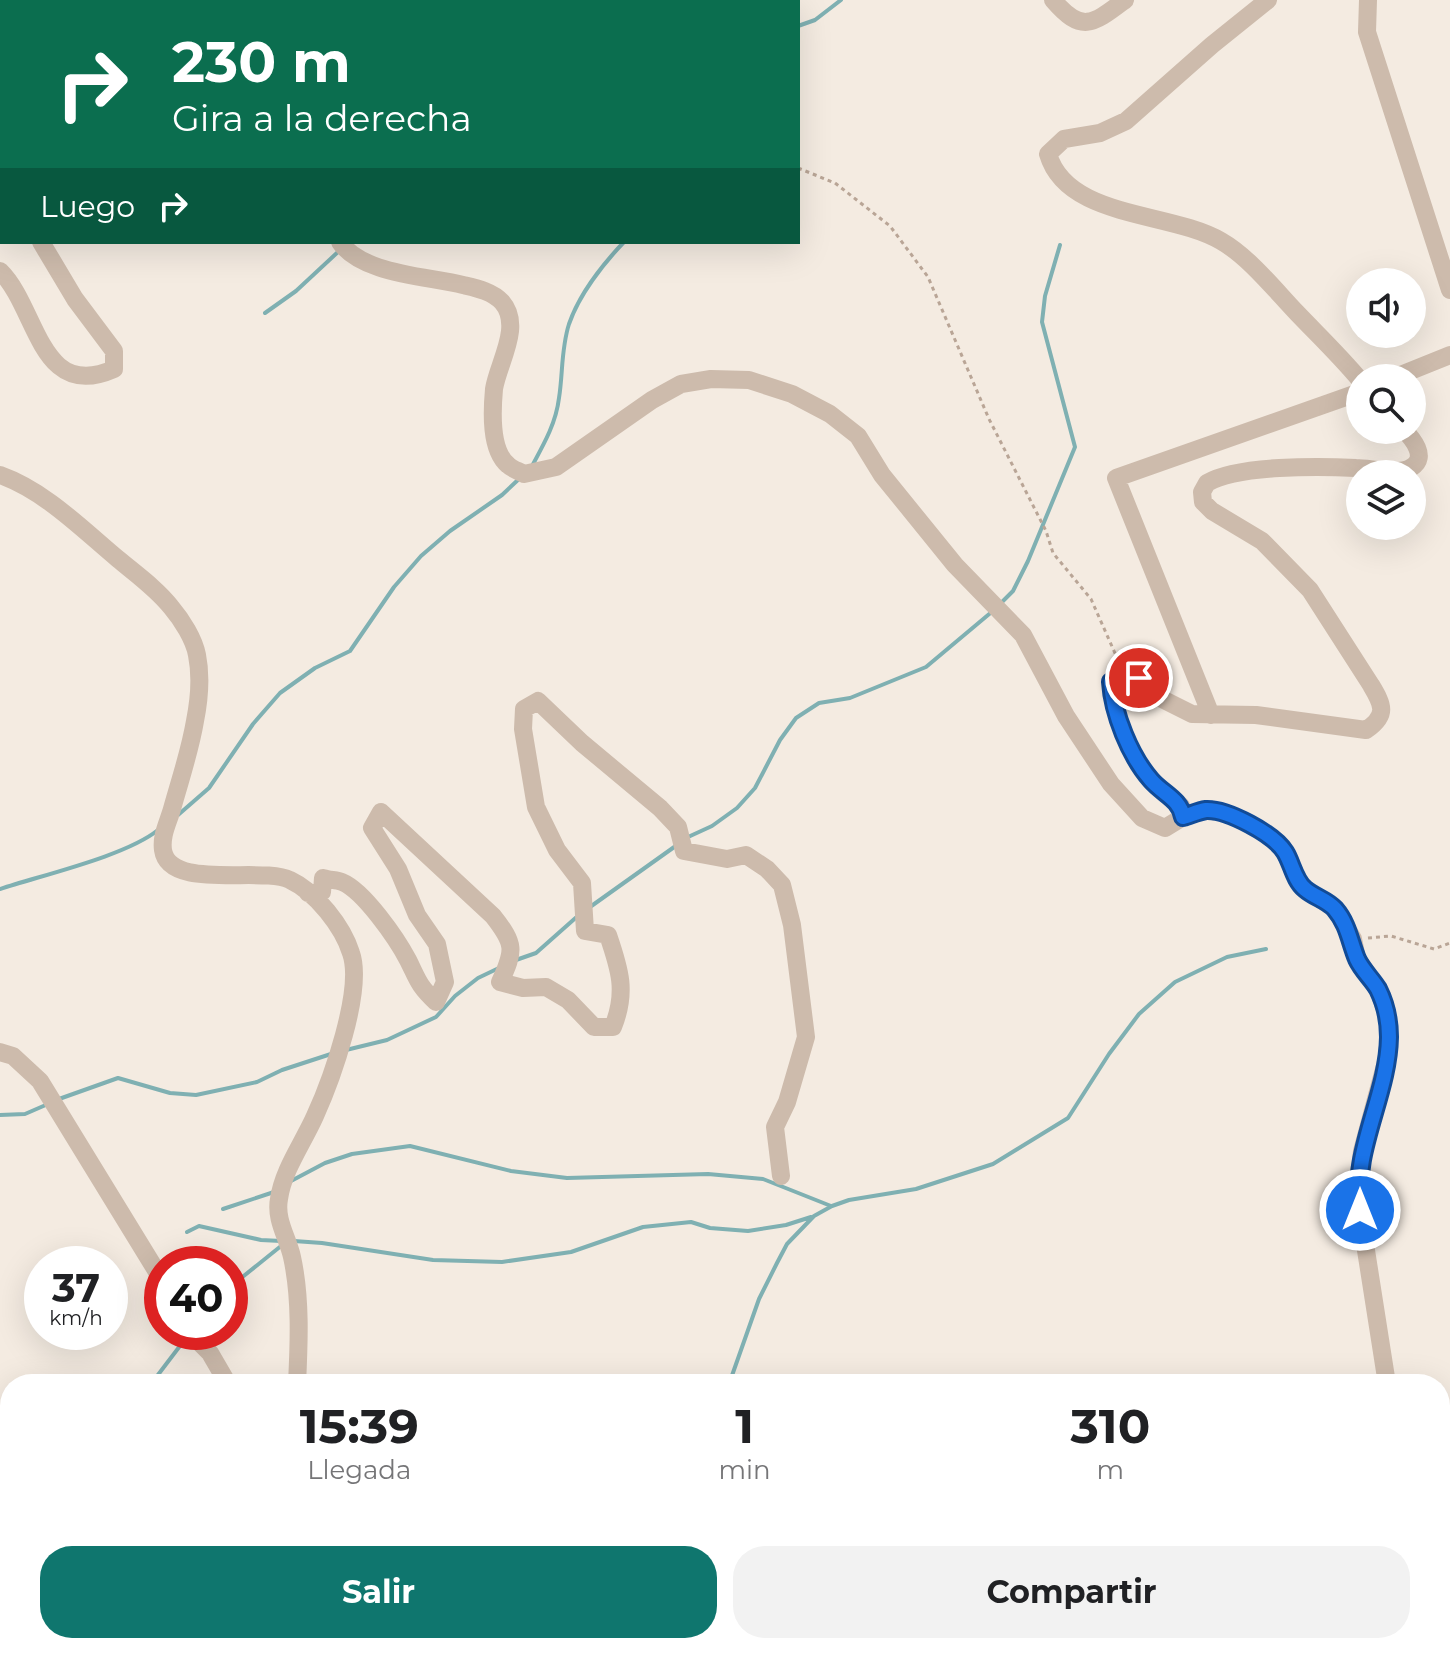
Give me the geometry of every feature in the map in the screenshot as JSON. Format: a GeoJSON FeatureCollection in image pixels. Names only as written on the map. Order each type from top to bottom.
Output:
{"type":"FeatureCollection","features":[{"type":"Feature","properties":{"kind":"street"},"geometry":{"type":"LineString","coordinates":[[1053,0],[1067,16],[1080,23],[1089,23],[1125,0]]}},
{"type":"Feature","properties":{"kind":"street"},"geometry":{"type":"LineString","coordinates":[[1268,0],[1126,121],[1100,133],[1064,139],[1048,154],[1060,180],[1099,203],[1156,217],[1221,241],[1265,279],[1346,365]]}},
{"type":"Feature","properties":{"kind":"street"},"geometry":{"type":"LineString","coordinates":[[1368,0],[1367,32],[1450,290]]}},
{"type":"Feature","properties":{"kind":"street"},"geometry":{"type":"LineString","coordinates":[[0,271],[50,359],[72,374],[94,378],[114,369],[114,351],[75,299],[42,244]]}},
{"type":"Feature","properties":{"kind":"street"},"geometry":{"type":"LineString","coordinates":[[342,244],[356,259],[380,270],[436,278],[484,290],[502,302],[509,319],[509,337],[494,389],[497,448],[507,464],[524,474],[556,467],[652,400],[681,384],[711,379],[749,380],[792,394],[830,414],[858,436],[882,475],[955,565],[1023,635],[1066,716],[1111,784],[1142,818],[1165,828],[1183,817],[1205,810],[1226,813],[1261,830],[1283,848],[1305,889],[1335,909],[1353,939],[1357,958],[1378,990],[1387,1014],[1387,1058],[1362,1151],[1357,1193],[1385,1374]]}},
{"type":"Feature","properties":{"kind":"street"},"geometry":{"type":"LineString","coordinates":[[1426,365],[1450,355]]}},
{"type":"Feature","properties":{"kind":"street"},"geometry":{"type":"LineString","coordinates":[[1211,715],[1116,478],[1346,397]]}},
{"type":"Feature","properties":{"kind":"street"},"geometry":{"type":"LineString","coordinates":[[1183,817],[1181,806],[1151,780],[1136,758],[1112,702],[1111,682],[1125,674],[1139,678],[1156,696],[1192,714],[1256,715],[1366,730],[1378,722],[1381,714],[1380,701],[1310,590],[1262,541],[1212,511],[1203,502],[1202,492],[1207,483],[1214,478],[1236,473],[1353,467],[1400,471],[1412,467],[1417,461],[1416,444]]}},
{"type":"Feature","properties":{"kind":"street"},"geometry":{"type":"LineString","coordinates":[[0,475],[12,479],[56,507],[138,575],[171,607],[190,636],[197,655],[199,685],[193,731],[163,833],[163,853],[171,864],[196,874],[271,875],[290,880],[308,893],[340,930],[352,955],[354,984],[342,1040],[315,1116],[278,1200],[279,1218],[292,1257],[296,1284],[297,1374]]}},
{"type":"Feature","properties":{"kind":"street"},"geometry":{"type":"LineString","coordinates":[[308,893],[322,892],[323,878],[345,883],[387,927],[419,986],[436,1002],[445,982],[437,944],[417,915],[398,869],[372,828],[381,812],[483,906],[508,935],[513,954],[500,982],[523,988],[546,987],[568,1000],[594,1027],[613,1027],[621,1005],[620,966],[608,935],[585,931],[582,883],[557,850],[536,807],[523,729],[524,709],[538,701],[669,817],[678,827],[684,851],[727,859],[746,855],[767,869],[782,885],[792,925],[806,1037],[787,1102],[775,1127],[781,1176]]}},
{"type":"Feature","properties":{"kind":"street"},"geometry":{"type":"LineString","coordinates":[[0,1052],[13,1056],[40,1081],[144,1251]]}},
{"type":"Feature","properties":{"kind":"street"},"geometry":{"type":"LineString","coordinates":[[207,1350],[222,1374]]}},
{"type":"Feature","properties":{"kind":"path"},"geometry":{"type":"LineString","coordinates":[[800,169],[835,183],[890,226],[928,277],[989,419],[1046,531],[1053,553],[1091,599],[1125,674]]}},
{"type":"Feature","properties":{"kind":"path"},"geometry":{"type":"LineString","coordinates":[[1353,939],[1391,936],[1434,949],[1450,943]]}},
{"type":"Feature","properties":{"kind":"waterway"},"geometry":{"type":"LineString","coordinates":[[800,25],[815,20],[841,0]]}},
{"type":"Feature","properties":{"kind":"waterway"},"geometry":{"type":"LineString","coordinates":[[532,466],[555,416],[565,343],[573,313],[592,280],[622,244]]}},
{"type":"Feature","properties":{"kind":"waterway"},"geometry":{"type":"LineString","coordinates":[[1000,604],[1013,591],[1028,561],[1075,447],[1042,322],[1045,296],[1060,245]]}},
{"type":"Feature","properties":{"kind":"waterway"},"geometry":{"type":"LineString","coordinates":[[265,313],[296,291],[339,251]]}},
{"type":"Feature","properties":{"kind":"waterway"},"geometry":{"type":"LineString","coordinates":[[178,815],[209,788],[253,724],[280,693],[315,668],[350,651],[394,587],[421,556],[520,478]]}},
{"type":"Feature","properties":{"kind":"waterway"},"geometry":{"type":"LineString","coordinates":[[688,837],[712,826],[737,808],[755,788],[780,740],[796,718],[819,703],[850,698],[926,667],[994,610]]}},
{"type":"Feature","properties":{"kind":"waterway"},"geometry":{"type":"LineString","coordinates":[[0,889],[105,856],[158,830]]}},
{"type":"Feature","properties":{"kind":"waterway"},"geometry":{"type":"LineString","coordinates":[[590,907],[677,845]]}},
{"type":"Feature","properties":{"kind":"waterway"},"geometry":{"type":"LineString","coordinates":[[516,960],[536,953],[580,914]]}},
{"type":"Feature","properties":{"kind":"waterway"},"geometry":{"type":"LineString","coordinates":[[733,1374],[759,1299],[777,1263],[787,1244],[814,1216],[849,1200],[916,1189],[993,1164],[1068,1118],[1139,1014],[1175,982],[1227,957],[1266,949]]}},
{"type":"Feature","properties":{"kind":"waterway"},"geometry":{"type":"LineString","coordinates":[[346,1050],[387,1040],[436,1017],[455,996],[478,978],[501,967]]}},
{"type":"Feature","properties":{"kind":"waterway"},"geometry":{"type":"LineString","coordinates":[[59,1099],[118,1078],[170,1093],[196,1095],[257,1082],[282,1070],[334,1053]]}},
{"type":"Feature","properties":{"kind":"waterway"},"geometry":{"type":"LineString","coordinates":[[0,1115],[25,1114],[48,1104]]}},
{"type":"Feature","properties":{"kind":"waterway"},"geometry":{"type":"LineString","coordinates":[[291,1181],[325,1163],[352,1154],[410,1146],[511,1171],[567,1178],[708,1174],[763,1179],[831,1206]]}},
{"type":"Feature","properties":{"kind":"waterway"},"geometry":{"type":"LineString","coordinates":[[223,1209],[274,1192]]}},
{"type":"Feature","properties":{"kind":"waterway"},"geometry":{"type":"LineString","coordinates":[[294,1241],[433,1260],[502,1262],[571,1252],[643,1227],[691,1222],[710,1228],[748,1231],[811,1217]]}},
{"type":"Feature","properties":{"kind":"waterway"},"geometry":{"type":"LineString","coordinates":[[187,1232],[199,1226],[261,1240],[281,1241]]}},
{"type":"Feature","properties":{"kind":"waterway"},"geometry":{"type":"LineString","coordinates":[[248,1273],[281,1246]]}},
{"type":"Feature","properties":{"kind":"waterway"},"geometry":{"type":"LineString","coordinates":[[159,1374],[177,1350]]}},
{"type":"Feature","properties":{"kind":"route"},"geometry":{"type":"LineString","coordinates":[[1139,678],[1125,674],[1111,682],[1112,702],[1136,758],[1151,780],[1181,806],[1183,817],[1205,810],[1226,813],[1261,830],[1283,848],[1305,889],[1335,909],[1353,939],[1357,958],[1378,990],[1387,1014],[1389,1035],[1387,1058],[1362,1151],[1357,1193],[1360,1210]]}}]}
